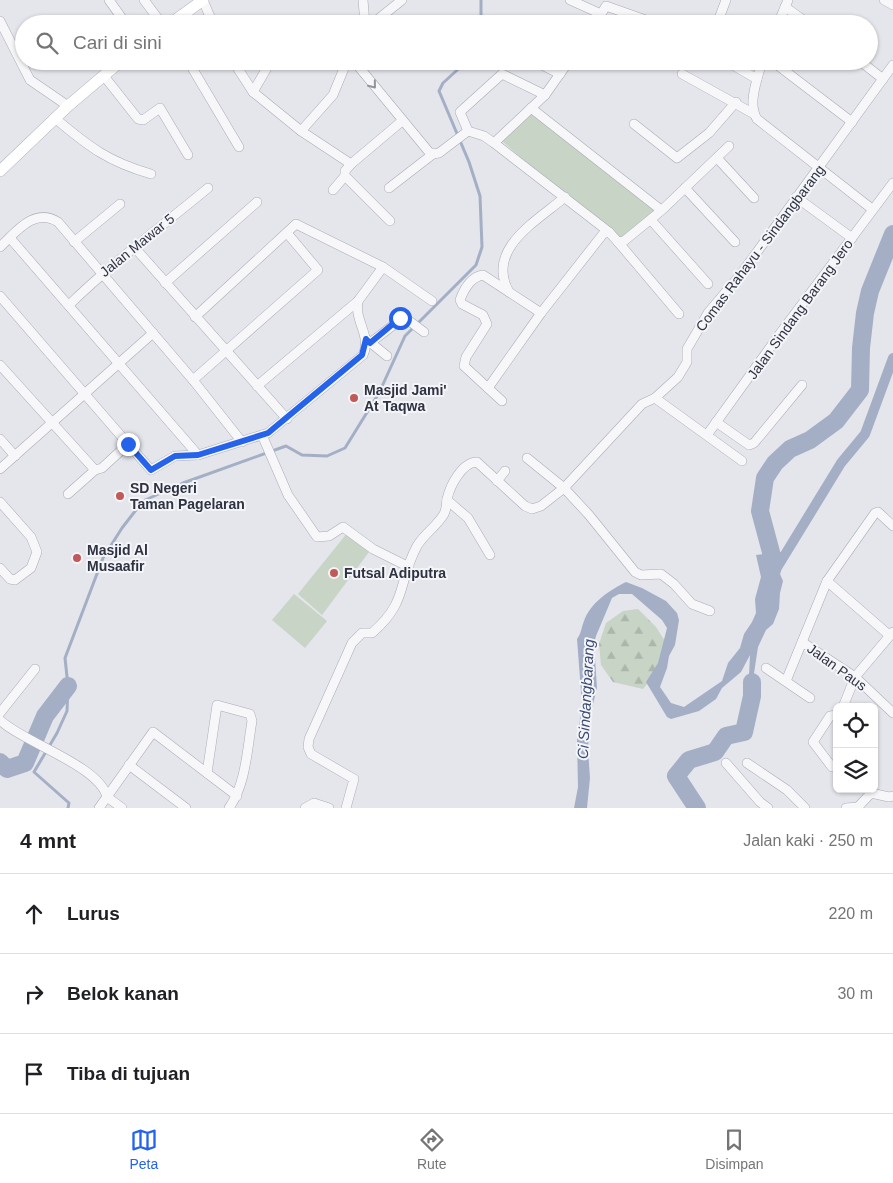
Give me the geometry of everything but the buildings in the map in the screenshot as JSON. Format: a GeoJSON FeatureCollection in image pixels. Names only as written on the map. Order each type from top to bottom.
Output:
{"type":"FeatureCollection","features":[{"type":"Feature","properties":{"kind":"main road"},"geometry":{"type":"LineString","coordinates":[[181,15],[198,1]]}},
{"type":"Feature","properties":{"kind":"main road"},"geometry":{"type":"LineString","coordinates":[[0,171],[56,120],[68,106],[111,70]]}},
{"type":"Feature","properties":{"kind":"street"},"geometry":{"type":"LineString","coordinates":[[109,0],[120,15]]}},
{"type":"Feature","properties":{"kind":"street"},"geometry":{"type":"LineString","coordinates":[[144,0],[155,15]]}},
{"type":"Feature","properties":{"kind":"street"},"geometry":{"type":"LineString","coordinates":[[363,0],[364,15]]}},
{"type":"Feature","properties":{"kind":"street"},"geometry":{"type":"LineString","coordinates":[[383,15],[402,0]]}},
{"type":"Feature","properties":{"kind":"street"},"geometry":{"type":"LineString","coordinates":[[570,0],[601,14],[609,3],[636,15]]}},
{"type":"Feature","properties":{"kind":"street"},"geometry":{"type":"LineString","coordinates":[[720,15],[726,0]]}},
{"type":"Feature","properties":{"kind":"street"},"geometry":{"type":"LineString","coordinates":[[884,0],[893,5]]}},
{"type":"Feature","properties":{"kind":"street"},"geometry":{"type":"LineString","coordinates":[[198,1],[208,15]]}},
{"type":"Feature","properties":{"kind":"street"},"geometry":{"type":"LineString","coordinates":[[782,15],[787,3],[800,15]]}},
{"type":"Feature","properties":{"kind":"street"},"geometry":{"type":"LineString","coordinates":[[0,21],[15,50]]}},
{"type":"Feature","properties":{"kind":"street","name":"Comas Rahayu - Sindangbarang"},"geometry":{"type":"LineString","coordinates":[[497,481],[525,506],[532,508],[541,506],[564,488],[642,404],[655,398],[678,377],[687,362],[687,349],[700,325],[741,274],[893,65]]}},
{"type":"Feature","properties":{"kind":"street"},"geometry":{"type":"LineString","coordinates":[[25,70],[30,80],[68,106]]}},
{"type":"Feature","properties":{"kind":"street"},"geometry":{"type":"LineString","coordinates":[[193,70],[239,147]]}},
{"type":"Feature","properties":{"kind":"street"},"geometry":{"type":"LineString","coordinates":[[239,70],[252,92],[301,131],[351,164]]}},
{"type":"Feature","properties":{"kind":"street"},"geometry":{"type":"LineString","coordinates":[[252,92],[265,70]]}},
{"type":"Feature","properties":{"kind":"street"},"geometry":{"type":"LineString","coordinates":[[301,131],[333,96],[343,70]]}},
{"type":"Feature","properties":{"kind":"street"},"geometry":{"type":"LineString","coordinates":[[361,70],[402,121],[433,154]]}},
{"type":"Feature","properties":{"kind":"street"},"geometry":{"type":"LineString","coordinates":[[552,70],[560,74]]}},
{"type":"Feature","properties":{"kind":"street"},"geometry":{"type":"LineString","coordinates":[[494,143],[545,96],[563,70]]}},
{"type":"Feature","properties":{"kind":"street"},"geometry":{"type":"LineString","coordinates":[[742,70],[757,79]]}},
{"type":"Feature","properties":{"kind":"street"},"geometry":{"type":"LineString","coordinates":[[754,114],[754,94],[760,70]]}},
{"type":"Feature","properties":{"kind":"street"},"geometry":{"type":"LineString","coordinates":[[784,70],[852,122]]}},
{"type":"Feature","properties":{"kind":"street"},"geometry":{"type":"LineString","coordinates":[[872,70],[883,79]]}},
{"type":"Feature","properties":{"kind":"street"},"geometry":{"type":"LineString","coordinates":[[466,132],[460,112],[502,74],[545,96]]}},
{"type":"Feature","properties":{"kind":"street"},"geometry":{"type":"LineString","coordinates":[[682,74],[736,102],[754,114],[768,129],[820,167],[872,209]]}},
{"type":"Feature","properties":{"kind":"street"},"geometry":{"type":"LineString","coordinates":[[104,76],[138,119],[143,120],[160,108],[188,155]]}},
{"type":"Feature","properties":{"kind":"street"},"geometry":{"type":"LineString","coordinates":[[634,124],[677,158],[709,133],[736,102]]}},
{"type":"Feature","properties":{"kind":"street"},"geometry":{"type":"LineString","coordinates":[[531,108],[661,210]]}},
{"type":"Feature","properties":{"kind":"street"},"geometry":{"type":"LineString","coordinates":[[56,120],[87,146],[104,156],[151,174]]}},
{"type":"Feature","properties":{"kind":"street"},"geometry":{"type":"LineString","coordinates":[[333,190],[345,176],[345,171],[351,164],[402,121]]}},
{"type":"Feature","properties":{"kind":"street"},"geometry":{"type":"LineString","coordinates":[[388,188],[466,132]]}},
{"type":"Feature","properties":{"kind":"street"},"geometry":{"type":"LineString","coordinates":[[466,132],[484,136],[609,232],[679,314]]}},
{"type":"Feature","properties":{"kind":"street"},"geometry":{"type":"LineString","coordinates":[[618,242],[651,220],[729,146]]}},
{"type":"Feature","properties":{"kind":"street"},"geometry":{"type":"LineString","coordinates":[[717,158],[754,198]]}},
{"type":"Feature","properties":{"kind":"street"},"geometry":{"type":"LineString","coordinates":[[345,176],[390,221]]}},
{"type":"Feature","properties":{"kind":"street","name":"Jalan Sindang Barang Jero"},"geometry":{"type":"LineString","coordinates":[[708,435],[872,209],[893,183]]}},
{"type":"Feature","properties":{"kind":"street","name":"Jalan Mawar 5"},"geometry":{"type":"LineString","coordinates":[[69,305],[102,272],[135,248],[208,188]]}},
{"type":"Feature","properties":{"kind":"street"},"geometry":{"type":"LineString","coordinates":[[685,188],[734,242]]}},
{"type":"Feature","properties":{"kind":"street"},"geometry":{"type":"LineString","coordinates":[[510,293],[503,272],[504,257],[510,246],[565,197]]}},
{"type":"Feature","properties":{"kind":"street"},"geometry":{"type":"LineString","coordinates":[[796,197],[852,238]]}},
{"type":"Feature","properties":{"kind":"street"},"geometry":{"type":"LineString","coordinates":[[165,283],[257,202]]}},
{"type":"Feature","properties":{"kind":"street"},"geometry":{"type":"LineString","coordinates":[[74,242],[120,204]]}},
{"type":"Feature","properties":{"kind":"street"},"geometry":{"type":"LineString","coordinates":[[0,246],[27,222],[45,217],[58,222],[193,380],[242,442]]}},
{"type":"Feature","properties":{"kind":"street"},"geometry":{"type":"LineString","coordinates":[[651,220],[708,284]]}},
{"type":"Feature","properties":{"kind":"street"},"geometry":{"type":"LineString","coordinates":[[195,318],[296,224],[383,267],[432,301]]}},
{"type":"Feature","properties":{"kind":"street"},"geometry":{"type":"LineString","coordinates":[[488,388],[541,313],[601,236],[609,232]]}},
{"type":"Feature","properties":{"kind":"street"},"geometry":{"type":"LineString","coordinates":[[193,380],[318,270],[288,233]]}},
{"type":"Feature","properties":{"kind":"street"},"geometry":{"type":"LineString","coordinates":[[10,238],[198,455]]}},
{"type":"Feature","properties":{"kind":"street"},"geometry":{"type":"LineString","coordinates":[[135,248],[195,318],[287,419]]}},
{"type":"Feature","properties":{"kind":"street"},"geometry":{"type":"LineString","coordinates":[[257,386],[358,301],[383,267]]}},
{"type":"Feature","properties":{"kind":"street"},"geometry":{"type":"LineString","coordinates":[[502,401],[466,369],[464,361],[486,328],[486,320],[483,315],[464,306],[460,300],[472,280],[481,275],[486,276],[541,313]]}},
{"type":"Feature","properties":{"kind":"street"},"geometry":{"type":"LineString","coordinates":[[0,296],[151,470],[175,456],[198,455],[262,435],[287,419],[362,355],[368,341],[400,318],[410,319],[421,330]]}},
{"type":"Feature","properties":{"kind":"street"},"geometry":{"type":"LineString","coordinates":[[358,301],[357,315],[368,341],[387,356]]}},
{"type":"Feature","properties":{"kind":"street"},"geometry":{"type":"LineString","coordinates":[[0,469],[153,333]]}},
{"type":"Feature","properties":{"kind":"street"},"geometry":{"type":"LineString","coordinates":[[0,365],[95,470]]}},
{"type":"Feature","properties":{"kind":"street"},"geometry":{"type":"LineString","coordinates":[[716,422],[749,445],[754,443],[802,385]]}},
{"type":"Feature","properties":{"kind":"street"},"geometry":{"type":"LineString","coordinates":[[655,398],[742,461]]}},
{"type":"Feature","properties":{"kind":"street"},"geometry":{"type":"LineString","coordinates":[[262,435],[271,460],[288,495],[317,537],[329,536],[343,527],[373,549],[409,567]]}},
{"type":"Feature","properties":{"kind":"street"},"geometry":{"type":"LineString","coordinates":[[0,439],[15,456]]}},
{"type":"Feature","properties":{"kind":"street"},"geometry":{"type":"LineString","coordinates":[[68,494],[95,470],[102,468],[128,444]]}},
{"type":"Feature","properties":{"kind":"street"},"geometry":{"type":"LineString","coordinates":[[527,458],[564,488],[589,514],[635,572],[642,575],[661,574],[674,584],[692,604],[710,611]]}},
{"type":"Feature","properties":{"kind":"street"},"geometry":{"type":"LineString","coordinates":[[346,808],[354,779],[309,751],[309,739],[352,643],[362,633],[372,633],[391,615],[400,597],[418,545],[444,515],[447,508],[447,500],[456,480],[472,462],[480,464],[497,481],[504,471]]}},
{"type":"Feature","properties":{"kind":"street"},"geometry":{"type":"LineString","coordinates":[[447,500],[468,518],[490,555]]}},
{"type":"Feature","properties":{"kind":"street"},"geometry":{"type":"LineString","coordinates":[[0,502],[35,545],[36,560],[31,568],[15,580],[10,579],[0,568]]}},
{"type":"Feature","properties":{"kind":"street"},"geometry":{"type":"LineString","coordinates":[[786,681],[827,581],[875,513],[878,512],[893,526]]}},
{"type":"Feature","properties":{"kind":"street"},"geometry":{"type":"LineString","coordinates":[[827,581],[891,634],[854,677],[844,703]]}},
{"type":"Feature","properties":{"kind":"street","name":"Jalan Paus"},"geometry":{"type":"LineString","coordinates":[[802,642],[854,677],[891,707]]}},
{"type":"Feature","properties":{"kind":"street"},"geometry":{"type":"LineString","coordinates":[[766,668],[810,698]]}},
{"type":"Feature","properties":{"kind":"street"},"geometry":{"type":"LineString","coordinates":[[0,713],[35,670]]}},
{"type":"Feature","properties":{"kind":"street"},"geometry":{"type":"LineString","coordinates":[[207,773],[218,705],[250,714],[252,721],[237,796],[229,808]]}},
{"type":"Feature","properties":{"kind":"street"},"geometry":{"type":"LineString","coordinates":[[832,767],[813,742],[830,716],[833,716]]}},
{"type":"Feature","properties":{"kind":"street"},"geometry":{"type":"LineString","coordinates":[[0,720],[12,731],[52,752],[98,782],[106,791],[107,797],[122,808]]}},
{"type":"Feature","properties":{"kind":"street"},"geometry":{"type":"LineString","coordinates":[[99,808],[153,732],[237,796]]}},
{"type":"Feature","properties":{"kind":"street"},"geometry":{"type":"LineString","coordinates":[[726,763],[760,802],[768,808]]}},
{"type":"Feature","properties":{"kind":"street"},"geometry":{"type":"LineString","coordinates":[[747,763],[786,790],[805,808]]}},
{"type":"Feature","properties":{"kind":"street"},"geometry":{"type":"LineString","coordinates":[[129,765],[186,808]]}},
{"type":"Feature","properties":{"kind":"street"},"geometry":{"type":"LineString","coordinates":[[846,808],[858,807],[871,793],[889,798],[893,796]]}},
{"type":"Feature","properties":{"kind":"street"},"geometry":{"type":"LineString","coordinates":[[305,808],[314,803],[328,808]]}},
{"type":"Feature","properties":{"kind":"green space"},"geometry":{"type":"Polygon","coordinates":[[[531,111],[662,214],[626,242],[565,197],[502,141],[531,111]]]}},
{"type":"Feature","properties":{"kind":"green space","name":"Futsal Adiputra"},"geometry":{"type":"Polygon","coordinates":[[[348,532],[369,552],[322,615],[298,594],[348,532]]]}},
{"type":"Feature","properties":{"kind":"green space"},"geometry":{"type":"Polygon","coordinates":[[[294,594],[327,621],[305,648],[272,620],[294,594]]]}},
{"type":"Feature","properties":{"kind":"green space"},"geometry":{"type":"Polygon","coordinates":[[[638,609],[656,627],[665,641],[661,667],[643,689],[613,682],[601,665],[599,644],[606,623],[623,611],[638,609]]]}},
{"type":"Feature","properties":{"kind":"water"},"geometry":{"type":"Polygon","coordinates":[[[782,552],[785,559],[780,574],[783,581],[779,609],[773,624],[766,630],[758,647],[753,680],[756,692],[748,714],[745,710],[748,696],[750,655],[741,672],[722,688],[716,699],[699,711],[671,719],[667,717],[646,682],[658,663],[667,628],[662,620],[632,594],[619,594],[612,598],[594,644],[597,688],[590,716],[588,749],[590,778],[587,808],[574,808],[578,787],[577,740],[582,705],[577,639],[591,608],[607,593],[626,582],[666,601],[677,613],[679,620],[675,645],[669,656],[660,687],[671,703],[684,707],[722,681],[728,663],[740,648],[744,634],[756,613],[755,599],[761,577],[756,555],[782,552]]]}},
{"type":"Feature","properties":{"kind":"waterway"},"geometry":{"type":"LineString","coordinates":[[481,0],[481,15]]}},
{"type":"Feature","properties":{"kind":"waterway"},"geometry":{"type":"LineString","coordinates":[[68,808],[69,803],[34,772],[57,733],[67,711],[68,686],[65,658],[103,558],[122,528],[143,501],[183,483],[286,446],[302,455],[327,456],[345,448],[379,393],[405,336],[476,265],[482,247],[480,196],[469,162],[439,91],[443,83],[457,70]]}},
{"type":"Feature","properties":{"kind":"waterway","name":"Ci Sindangbarang"},"geometry":{"type":"LineString","coordinates":[[771,576],[772,556],[760,511],[765,478],[775,463],[790,449],[810,440],[836,421],[860,390],[861,348],[865,313],[870,291],[893,234]]}},
{"type":"Feature","properties":{"kind":"waterway"},"geometry":{"type":"LineString","coordinates":[[778,566],[841,463],[865,434],[893,358]]}},
{"type":"Feature","properties":{"kind":"waterway"},"geometry":{"type":"LineString","coordinates":[[697,808],[676,776],[689,760],[715,752],[726,736],[744,732],[752,696],[752,682]]}},
{"type":"Feature","properties":{"kind":"waterway"},"geometry":{"type":"LineString","coordinates":[[0,762],[7,769],[25,763],[45,716],[68,686]]}},
{"type":"Feature","properties":{"kind":"place","name":"Masjid Jami' At Taqwa"},"geometry":{"type":"Point","coordinates":[354,398]}},
{"type":"Feature","properties":{"kind":"place","name":"SD Negeri Taman Pagelaran"},"geometry":{"type":"Point","coordinates":[120,496]}},
{"type":"Feature","properties":{"kind":"place","name":"Masjid Al Musaafir"},"geometry":{"type":"Point","coordinates":[77,558]}},
{"type":"Feature","properties":{"kind":"place","name":"Futsal Adiputra"},"geometry":{"type":"Point","coordinates":[334,573]}},
{"type":"Feature","properties":{"kind":"route"},"geometry":{"type":"LineString","coordinates":[[128,444],[148,469],[155,470],[164,461],[175,456],[198,455],[268,433],[355,362],[365,350],[366,339],[370,343],[400,318]]}}]}
